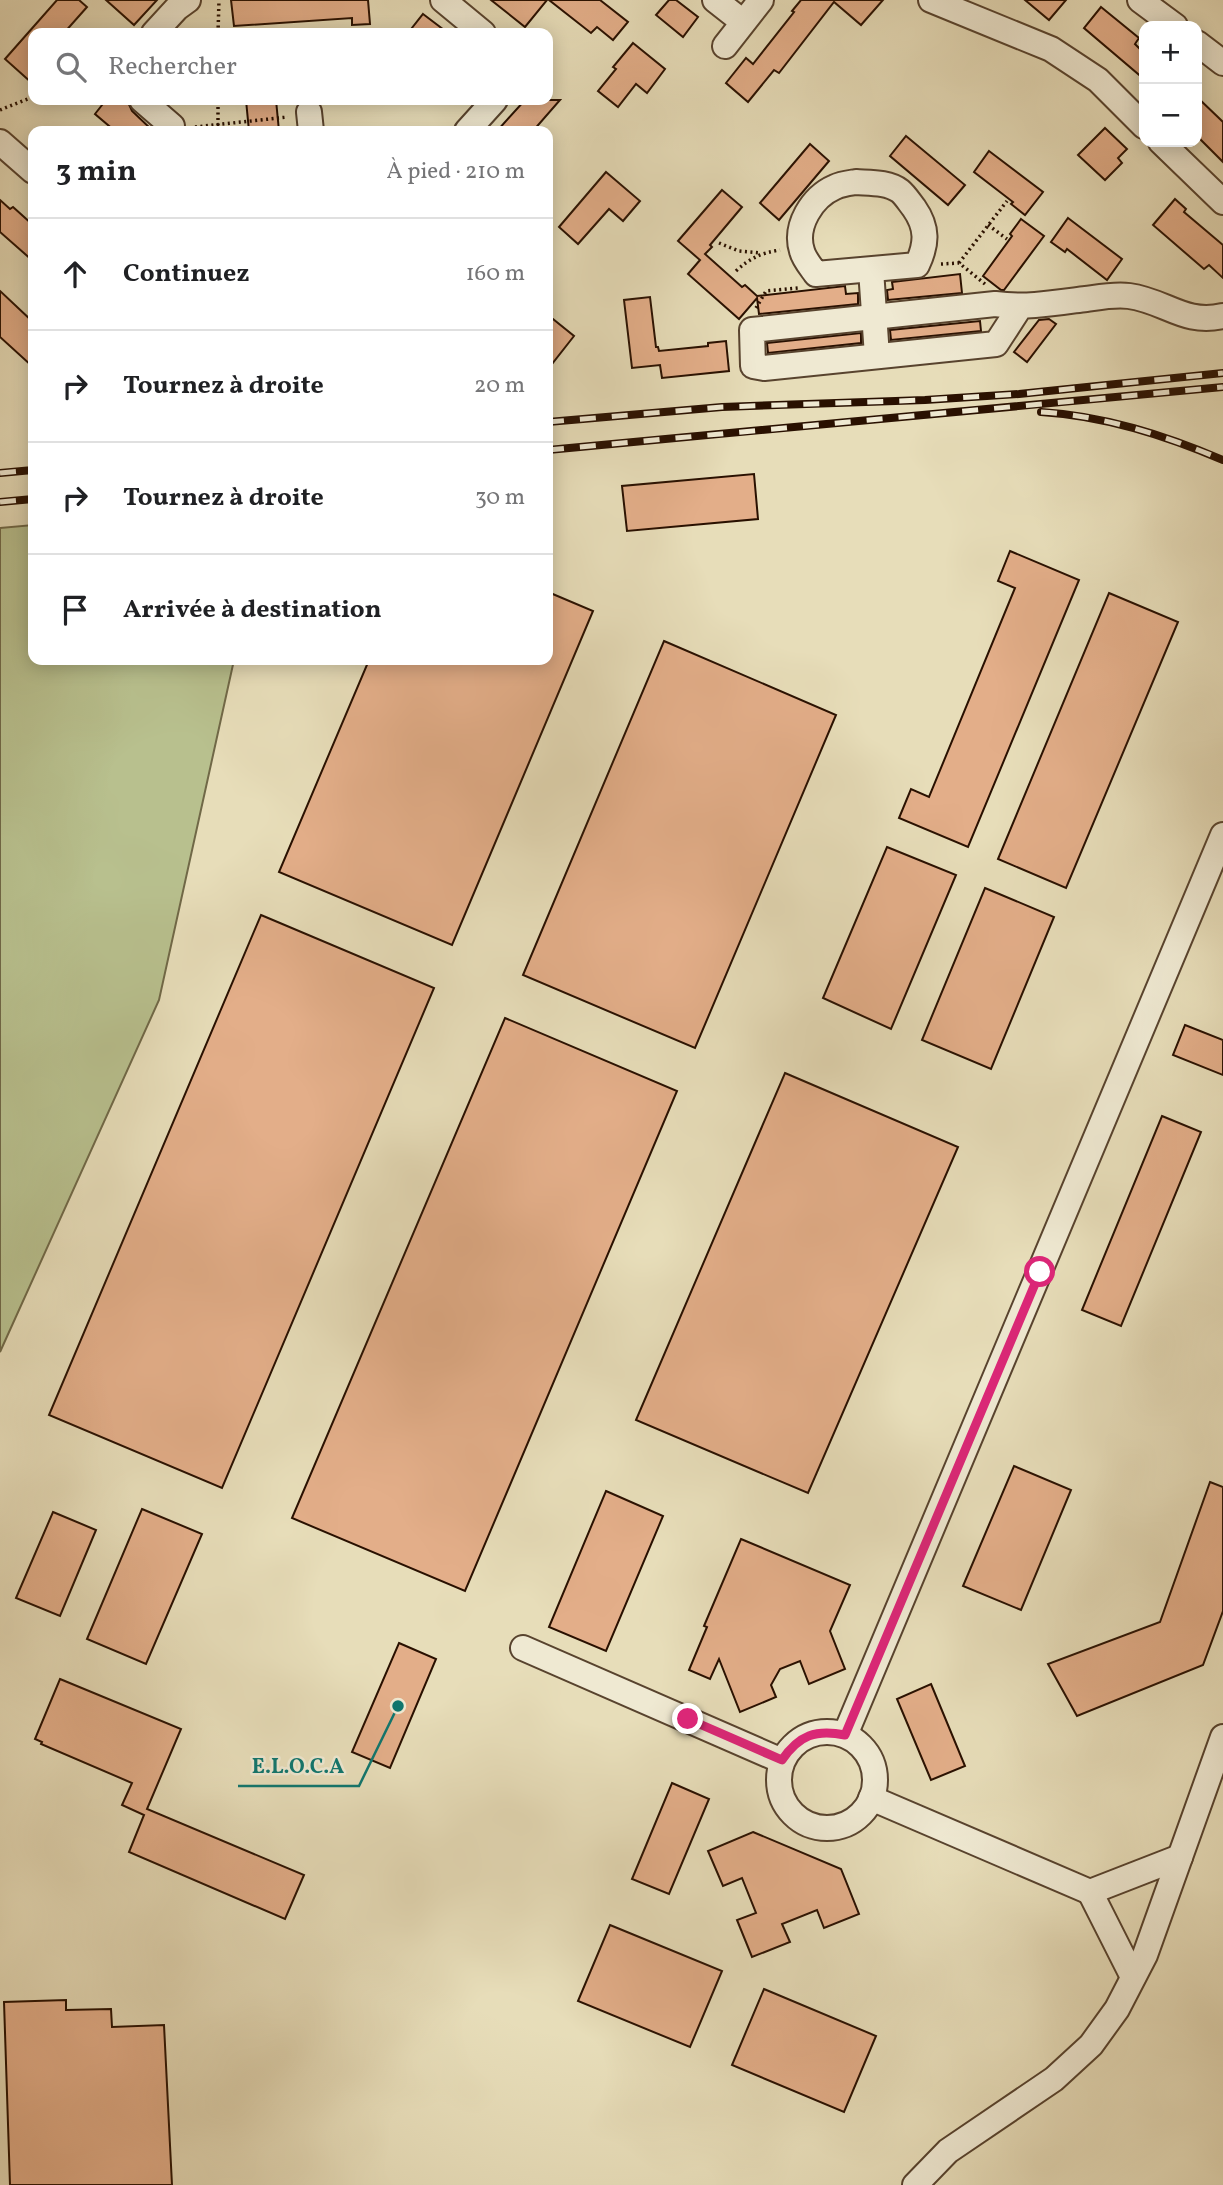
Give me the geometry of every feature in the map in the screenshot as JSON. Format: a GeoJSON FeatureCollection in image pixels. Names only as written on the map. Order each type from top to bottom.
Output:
{"type":"FeatureCollection","features":[{"type":"Feature","properties":{"kind":"street"},"geometry":{"type":"LineString","coordinates":[[159,28],[188,0]]}},
{"type":"Feature","properties":{"kind":"street"},"geometry":{"type":"LineString","coordinates":[[443,0],[477,28]]}},
{"type":"Feature","properties":{"kind":"street"},"geometry":{"type":"LineString","coordinates":[[715,0],[743,22]]}},
{"type":"Feature","properties":{"kind":"street"},"geometry":{"type":"LineString","coordinates":[[725,46],[761,0]]}},
{"type":"Feature","properties":{"kind":"street"},"geometry":{"type":"LineString","coordinates":[[931,0],[1051,49],[1098,80],[1139,121]]}},
{"type":"Feature","properties":{"kind":"street"},"geometry":{"type":"LineString","coordinates":[[1140,0],[1168,21]]}},
{"type":"Feature","properties":{"kind":"street"},"geometry":{"type":"LineString","coordinates":[[1202,47],[1223,63]]}},
{"type":"Feature","properties":{"kind":"street"},"geometry":{"type":"LineString","coordinates":[[148,105],[172,126]]}},
{"type":"Feature","properties":{"kind":"street"},"geometry":{"type":"LineString","coordinates":[[472,126],[490,105]]}},
{"type":"Feature","properties":{"kind":"street"},"geometry":{"type":"LineString","coordinates":[[0,142],[28,167]]}},
{"type":"Feature","properties":{"kind":"street"},"geometry":{"type":"LineString","coordinates":[[1166,147],[1223,202]]}},
{"type":"Feature","properties":{"kind":"street"},"geometry":{"type":"LineString","coordinates":[[856,182],[880,183],[899,190],[922,219],[926,237],[917,265],[816,274],[801,246],[799,235],[804,219],[817,200],[834,187],[856,182]]}},
{"type":"Feature","properties":{"kind":"street"},"geometry":{"type":"LineString","coordinates":[[871,270],[877,356]]}},
{"type":"Feature","properties":{"kind":"street"},"geometry":{"type":"LineString","coordinates":[[1020,307],[996,344],[764,368],[753,366],[752,330],[995,304],[1020,307],[1127,296],[1150,301],[1196,319],[1223,316]]}},
{"type":"Feature","properties":{"kind":"street"},"geometry":{"type":"LineString","coordinates":[[845,1735],[1223,835]]}},
{"type":"Feature","properties":{"kind":"street"},"geometry":{"type":"LineString","coordinates":[[523,1648],[782,1760]]}},
{"type":"Feature","properties":{"kind":"street"},"geometry":{"type":"LineString","coordinates":[[831,1732],[845,1735],[865,1751],[871,1762],[874,1774],[871,1798],[854,1820],[842,1826],[814,1827],[801,1821],[783,1801],[779,1787],[782,1760],[790,1748],[809,1736],[831,1732]]}},
{"type":"Feature","properties":{"kind":"street"},"geometry":{"type":"LineString","coordinates":[[915,2185],[947,2151],[1054,2078],[1091,2045],[1117,2009],[1145,1955],[1223,1737]]}},
{"type":"Feature","properties":{"kind":"street"},"geometry":{"type":"LineString","coordinates":[[871,1798],[1090,1892],[1133,1977]]}},
{"type":"Feature","properties":{"kind":"street"},"geometry":{"type":"LineString","coordinates":[[1090,1892],[1180,1857]]}},
{"type":"Feature","properties":{"kind":"path"},"geometry":{"type":"LineString","coordinates":[[218,28],[219,0]]}},
{"type":"Feature","properties":{"kind":"path"},"geometry":{"type":"LineString","coordinates":[[0,110],[28,99]]}},
{"type":"Feature","properties":{"kind":"path"},"geometry":{"type":"LineString","coordinates":[[218,105],[218,125]]}},
{"type":"Feature","properties":{"kind":"path"},"geometry":{"type":"LineString","coordinates":[[207,126],[277,120],[310,122]]}},
{"type":"Feature","properties":{"kind":"path"},"geometry":{"type":"LineString","coordinates":[[959,263],[1007,201]]}},
{"type":"Feature","properties":{"kind":"path"},"geometry":{"type":"LineString","coordinates":[[988,225],[1007,239]]}},
{"type":"Feature","properties":{"kind":"path"},"geometry":{"type":"LineString","coordinates":[[719,243],[739,251],[763,253]]}},
{"type":"Feature","properties":{"kind":"path"},"geometry":{"type":"LineString","coordinates":[[736,271],[749,259],[763,253],[801,246]]}},
{"type":"Feature","properties":{"kind":"path"},"geometry":{"type":"LineString","coordinates":[[752,330],[753,313],[766,291],[817,286],[816,274]]}},
{"type":"Feature","properties":{"kind":"green space"},"geometry":{"type":"Polygon","coordinates":[[[28,525],[28,665],[233,665],[159,1000],[0,1352],[0,528],[28,525]]]}},
{"type":"Feature","properties":{"kind":"building"},"geometry":{"type":"Polygon","coordinates":[[[57,0],[79,0],[87,7],[68,28],[32,28],[57,0]]]}},
{"type":"Feature","properties":{"kind":"building"},"geometry":{"type":"Polygon","coordinates":[[[106,0],[157,0],[134,25],[106,0]]]}},
{"type":"Feature","properties":{"kind":"building"},"geometry":{"type":"Polygon","coordinates":[[[231,0],[368,0],[370,24],[352,25],[352,18],[234,26],[231,0]]]}},
{"type":"Feature","properties":{"kind":"building"},"geometry":{"type":"Polygon","coordinates":[[[491,0],[547,0],[525,27],[491,0]]]}},
{"type":"Feature","properties":{"kind":"building"},"geometry":{"type":"Polygon","coordinates":[[[549,0],[600,0],[628,22],[613,40],[597,27],[591,33],[549,0]]]}},
{"type":"Feature","properties":{"kind":"building"},"geometry":{"type":"Polygon","coordinates":[[[669,0],[676,0],[698,17],[683,37],[656,15],[669,0]]]}},
{"type":"Feature","properties":{"kind":"building"},"geometry":{"type":"Polygon","coordinates":[[[801,0],[883,0],[861,25],[834,2],[779,73],[774,70],[748,102],[726,83],[746,58],[753,64],[801,0]]]}},
{"type":"Feature","properties":{"kind":"building"},"geometry":{"type":"Polygon","coordinates":[[[1025,0],[1066,0],[1049,20],[1025,0]]]}},
{"type":"Feature","properties":{"kind":"building"},"geometry":{"type":"Polygon","coordinates":[[[1101,7],[1139,38],[1135,44],[1139,48],[1139,75],[1084,28],[1101,7]]]}},
{"type":"Feature","properties":{"kind":"building"},"geometry":{"type":"Polygon","coordinates":[[[423,14],[441,28],[412,28],[423,14]]]}},
{"type":"Feature","properties":{"kind":"building"},"geometry":{"type":"Polygon","coordinates":[[[28,33],[28,80],[5,59],[28,33]]]}},
{"type":"Feature","properties":{"kind":"building"},"geometry":{"type":"Polygon","coordinates":[[[633,43],[665,69],[647,93],[636,84],[618,107],[598,91],[633,43]]]}},
{"type":"Feature","properties":{"kind":"building"},"geometry":{"type":"Polygon","coordinates":[[[553,100],[560,100],[537,126],[502,126],[520,105],[553,105],[553,100]]]}},
{"type":"Feature","properties":{"kind":"building"},"geometry":{"type":"Polygon","coordinates":[[[1202,102],[1223,122],[1223,162],[1202,141],[1202,102]]]}},
{"type":"Feature","properties":{"kind":"building"},"geometry":{"type":"Polygon","coordinates":[[[102,105],[129,105],[148,126],[109,126],[95,114],[102,105]]]}},
{"type":"Feature","properties":{"kind":"building"},"geometry":{"type":"Polygon","coordinates":[[[246,105],[276,105],[279,126],[249,126],[246,105]]]}},
{"type":"Feature","properties":{"kind":"building"},"geometry":{"type":"Polygon","coordinates":[[[1105,128],[1127,149],[1118,158],[1122,163],[1105,180],[1078,155],[1105,128]]]}},
{"type":"Feature","properties":{"kind":"building"},"geometry":{"type":"Polygon","coordinates":[[[906,136],[965,185],[948,205],[890,156],[906,136]]]}},
{"type":"Feature","properties":{"kind":"building"},"geometry":{"type":"Polygon","coordinates":[[[810,144],[829,161],[779,220],[760,203],[810,144]]]}},
{"type":"Feature","properties":{"kind":"building"},"geometry":{"type":"Polygon","coordinates":[[[989,151],[1043,192],[1025,215],[1011,204],[1013,202],[974,172],[989,151]]]}},
{"type":"Feature","properties":{"kind":"building"},"geometry":{"type":"Polygon","coordinates":[[[606,172],[640,201],[623,221],[609,209],[578,244],[559,227],[606,172]]]}},
{"type":"Feature","properties":{"kind":"building"},"geometry":{"type":"Polygon","coordinates":[[[722,190],[742,207],[705,254],[742,287],[745,285],[757,296],[845,286],[846,294],[858,293],[858,304],[759,314],[757,298],[739,319],[688,274],[700,260],[678,241],[722,190]]]}},
{"type":"Feature","properties":{"kind":"building"},"geometry":{"type":"Polygon","coordinates":[[[1175,199],[1186,209],[1184,212],[1223,245],[1223,278],[1209,265],[1204,269],[1153,225],[1175,199]]]}},
{"type":"Feature","properties":{"kind":"building"},"geometry":{"type":"Polygon","coordinates":[[[0,200],[28,220],[28,257],[0,232],[0,200]]]}},
{"type":"Feature","properties":{"kind":"building"},"geometry":{"type":"Polygon","coordinates":[[[1068,218],[1122,259],[1107,280],[1067,249],[1065,252],[1051,242],[1068,218]]]}},
{"type":"Feature","properties":{"kind":"building"},"geometry":{"type":"Polygon","coordinates":[[[1021,219],[1044,236],[1004,290],[1001,290],[983,276],[1021,219]]]}},
{"type":"Feature","properties":{"kind":"building"},"geometry":{"type":"Polygon","coordinates":[[[960,274],[962,293],[888,300],[887,290],[893,289],[892,282],[960,274]]]}},
{"type":"Feature","properties":{"kind":"building"},"geometry":{"type":"Polygon","coordinates":[[[0,291],[28,317],[28,362],[0,337],[0,291]]]}},
{"type":"Feature","properties":{"kind":"building"},"geometry":{"type":"Polygon","coordinates":[[[650,297],[656,347],[659,351],[708,346],[708,343],[726,341],[729,371],[662,378],[660,365],[632,368],[624,300],[650,297]]]}},
{"type":"Feature","properties":{"kind":"building"},"geometry":{"type":"Polygon","coordinates":[[[553,319],[574,336],[553,363],[553,319]]]}},
{"type":"Feature","properties":{"kind":"building"},"geometry":{"type":"Polygon","coordinates":[[[1049,319],[1056,324],[1027,362],[1014,352],[1039,320],[1049,319]]]}},
{"type":"Feature","properties":{"kind":"building"},"geometry":{"type":"Polygon","coordinates":[[[980,321],[981,331],[891,340],[890,330],[980,321]]]}},
{"type":"Feature","properties":{"kind":"building"},"geometry":{"type":"Polygon","coordinates":[[[861,333],[861,343],[768,353],[767,343],[861,333]]]}},
{"type":"Feature","properties":{"kind":"building"},"geometry":{"type":"Polygon","coordinates":[[[754,474],[758,519],[627,531],[622,486],[754,474]]]}},
{"type":"Feature","properties":{"kind":"building"},"geometry":{"type":"Polygon","coordinates":[[[1010,551],[1079,580],[968,847],[899,818],[911,789],[929,797],[1015,588],[998,581],[1010,551]]]}},
{"type":"Feature","properties":{"kind":"building"},"geometry":{"type":"Polygon","coordinates":[[[1109,593],[1178,622],[1066,888],[998,859],[1109,593]]]}},
{"type":"Feature","properties":{"kind":"building"},"geometry":{"type":"Polygon","coordinates":[[[553,594],[593,611],[452,945],[279,872],[367,665],[553,665],[553,594]]]}},
{"type":"Feature","properties":{"kind":"building"},"geometry":{"type":"Polygon","coordinates":[[[664,641],[836,715],[695,1048],[523,975],[664,641]]]}},
{"type":"Feature","properties":{"kind":"building"},"geometry":{"type":"Polygon","coordinates":[[[887,847],[956,875],[891,1029],[823,998],[887,847]]]}},
{"type":"Feature","properties":{"kind":"building"},"geometry":{"type":"Polygon","coordinates":[[[985,888],[1054,917],[991,1069],[922,1040],[985,888]]]}},
{"type":"Feature","properties":{"kind":"building"},"geometry":{"type":"Polygon","coordinates":[[[261,915],[434,988],[222,1488],[49,1415],[261,915]]]}},
{"type":"Feature","properties":{"kind":"building"},"geometry":{"type":"Polygon","coordinates":[[[505,1018],[677,1091],[465,1591],[292,1518],[505,1018]]]}},
{"type":"Feature","properties":{"kind":"building"},"geometry":{"type":"Polygon","coordinates":[[[1185,1025],[1223,1040],[1223,1075],[1173,1055],[1185,1025]]]}},
{"type":"Feature","properties":{"kind":"building"},"geometry":{"type":"Polygon","coordinates":[[[785,1073],[958,1147],[808,1493],[636,1420],[785,1073]]]}},
{"type":"Feature","properties":{"kind":"building"},"geometry":{"type":"Polygon","coordinates":[[[1162,1116],[1201,1132],[1121,1326],[1082,1310],[1162,1116]]]}},
{"type":"Feature","properties":{"kind":"building"},"geometry":{"type":"Polygon","coordinates":[[[1014,1466],[1071,1490],[1021,1610],[963,1586],[1014,1466]]]}},
{"type":"Feature","properties":{"kind":"building"},"geometry":{"type":"Polygon","coordinates":[[[1210,1482],[1223,1487],[1223,1611],[1203,1665],[1077,1716],[1048,1664],[1160,1622],[1210,1482]]]}},
{"type":"Feature","properties":{"kind":"building"},"geometry":{"type":"Polygon","coordinates":[[[606,1491],[663,1516],[606,1651],[549,1627],[606,1491]]]}},
{"type":"Feature","properties":{"kind":"building"},"geometry":{"type":"Polygon","coordinates":[[[142,1509],[202,1534],[146,1664],[87,1639],[142,1509]]]}},
{"type":"Feature","properties":{"kind":"building"},"geometry":{"type":"Polygon","coordinates":[[[53,1512],[96,1530],[60,1616],[16,1598],[53,1512]]]}},
{"type":"Feature","properties":{"kind":"building"},"geometry":{"type":"Polygon","coordinates":[[[741,1539],[850,1585],[830,1631],[845,1669],[809,1684],[800,1661],[780,1669],[771,1685],[776,1697],[740,1712],[719,1659],[710,1679],[689,1670],[707,1627],[704,1626],[741,1539]]]}},
{"type":"Feature","properties":{"kind":"building"},"geometry":{"type":"Polygon","coordinates":[[[399,1643],[436,1659],[390,1768],[352,1752],[399,1643]]]}},
{"type":"Feature","properties":{"kind":"building"},"geometry":{"type":"Polygon","coordinates":[[[60,1679],[181,1729],[147,1809],[304,1875],[285,1919],[129,1852],[144,1815],[122,1805],[132,1783],[35,1739],[60,1679]]]}},
{"type":"Feature","properties":{"kind":"building"},"geometry":{"type":"Polygon","coordinates":[[[931,1684],[965,1766],[931,1780],[897,1699],[931,1684]]]}},
{"type":"Feature","properties":{"kind":"building"},"geometry":{"type":"Polygon","coordinates":[[[672,1783],[709,1799],[669,1894],[632,1879],[672,1783]]]}},
{"type":"Feature","properties":{"kind":"building"},"geometry":{"type":"Polygon","coordinates":[[[753,1832],[841,1869],[859,1914],[824,1928],[817,1910],[782,1924],[790,1942],[752,1957],[737,1920],[756,1913],[742,1878],[723,1886],[708,1851],[753,1832]]]}},
{"type":"Feature","properties":{"kind":"building"},"geometry":{"type":"Polygon","coordinates":[[[610,1925],[722,1971],[690,2047],[578,2001],[610,1925]]]}},
{"type":"Feature","properties":{"kind":"building"},"geometry":{"type":"Polygon","coordinates":[[[764,1989],[876,2036],[844,2112],[732,2065],[764,1989]]]}},
{"type":"Feature","properties":{"kind":"building"},"geometry":{"type":"Polygon","coordinates":[[[66,2000],[66,2010],[111,2009],[112,2027],[164,2025],[172,2185],[10,2185],[4,2002],[66,2000]]]}},
{"type":"Feature","properties":{"kind":"railway"},"geometry":{"type":"LineString","coordinates":[[553,422],[722,407],[1019,394],[1223,373]]}},
{"type":"Feature","properties":{"kind":"railway"},"geometry":{"type":"LineString","coordinates":[[553,450],[1223,387]]}},
{"type":"Feature","properties":{"kind":"railway"},"geometry":{"type":"LineString","coordinates":[[1041,412],[1134,428],[1223,460]]}},
{"type":"Feature","properties":{"kind":"railway"},"geometry":{"type":"LineString","coordinates":[[0,473],[28,470]]}},
{"type":"Feature","properties":{"kind":"railway"},"geometry":{"type":"LineString","coordinates":[[0,502],[28,499]]}},
{"type":"Feature","properties":{"kind":"place","name":"E.L.O.C.A"},"geometry":{"type":"Point","coordinates":[398,1706]}},
{"type":"Feature","properties":{"kind":"route"},"geometry":{"type":"LineString","coordinates":[[688,1719],[782,1760],[790,1748],[802,1738],[816,1733],[845,1735],[1040,1272]]}}]}
